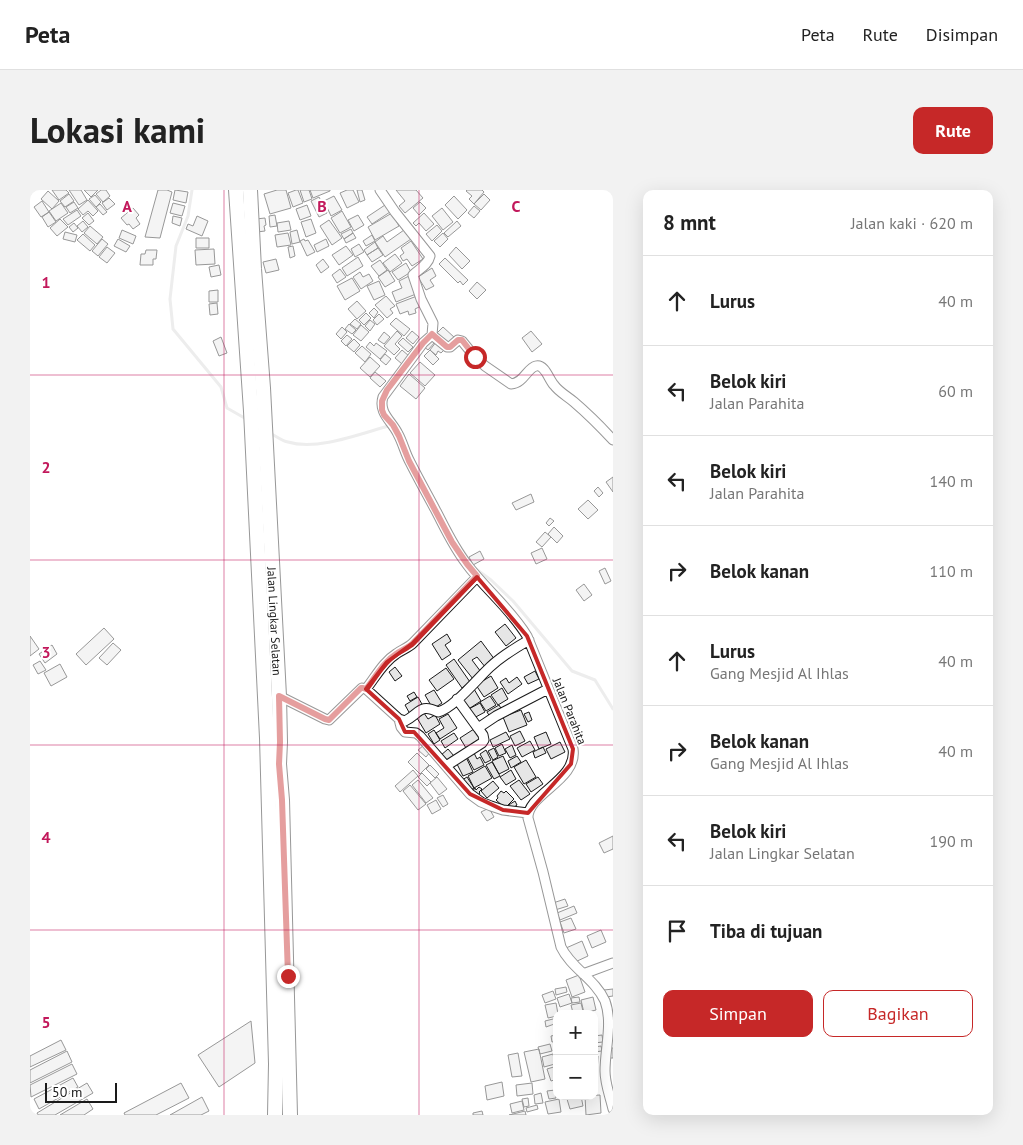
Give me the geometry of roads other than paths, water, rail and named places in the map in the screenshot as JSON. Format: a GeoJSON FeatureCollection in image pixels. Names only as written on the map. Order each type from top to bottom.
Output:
{"type":"FeatureCollection","features":[{"type":"Feature","properties":{"kind":"main road","name":"Jalan Lingkar Selatan"},"geometry":{"type":"LineString","coordinates":[[236,190],[272,696],[280,742],[279,764],[283,819],[290,1115]]}},
{"type":"Feature","properties":{"kind":"main road","name":"Jalan Lingkar Selatan"},"geometry":{"type":"LineString","coordinates":[[250,190],[262,388],[272,696],[270,817],[276,1055],[275,1115]]}},
{"type":"Feature","properties":{"kind":"street"},"geometry":{"type":"LineString","coordinates":[[380,190],[430,256],[430,259],[424,266],[413,275],[421,299],[433,323],[432,334],[447,347],[450,347],[458,340],[462,340],[475,357],[485,366],[511,384],[520,381],[536,366],[540,367],[554,385],[613,440]]}},
{"type":"Feature","properties":{"kind":"street","name":"Jalan Parahita"},"geometry":{"type":"LineString","coordinates":[[432,334],[423,343],[383,397],[382,410],[399,436],[409,461],[452,542],[467,564],[520,624],[529,640],[573,749],[573,760],[567,770],[531,806],[528,814]]}},
{"type":"Feature","properties":{"kind":"street"},"geometry":{"type":"LineString","coordinates":[[366,689],[386,662],[413,643],[477,576]]}},
{"type":"Feature","properties":{"kind":"street"},"geometry":{"type":"LineString","coordinates":[[399,719],[408,719],[427,707],[438,712],[441,711],[457,699],[496,661],[529,640]]}},
{"type":"Feature","properties":{"kind":"street"},"geometry":{"type":"LineString","coordinates":[[272,696],[329,720],[361,688],[366,689],[399,719],[401,727],[405,732],[416,733],[470,794],[481,802],[503,810],[528,814],[559,942],[567,958],[600,993],[607,1008],[609,1028],[605,1081],[613,1109]]}},
{"type":"Feature","properties":{"kind":"street"},"geometry":{"type":"LineString","coordinates":[[478,728],[548,688]]}},
{"type":"Feature","properties":{"kind":"street"},"geometry":{"type":"LineString","coordinates":[[446,766],[484,740],[484,735],[457,699]]}},
{"type":"Feature","properties":{"kind":"street"},"geometry":{"type":"LineString","coordinates":[[583,974],[613,963]]}},
{"type":"Feature","properties":{"kind":"waterway"},"geometry":{"type":"LineString","coordinates":[[192,190],[188,216],[176,246],[170,299],[173,329],[221,387],[227,408],[248,420]]}},
{"type":"Feature","properties":{"kind":"waterway"},"geometry":{"type":"LineString","coordinates":[[270,433],[281,440],[300,444],[313,444],[340,440],[392,425]]}},
{"type":"Feature","properties":{"kind":"waterway"},"geometry":{"type":"LineString","coordinates":[[457,542],[472,564]]}},
{"type":"Feature","properties":{"kind":"waterway"},"geometry":{"type":"LineString","coordinates":[[476,569],[513,601],[572,671],[595,680],[613,709]]}}]}
